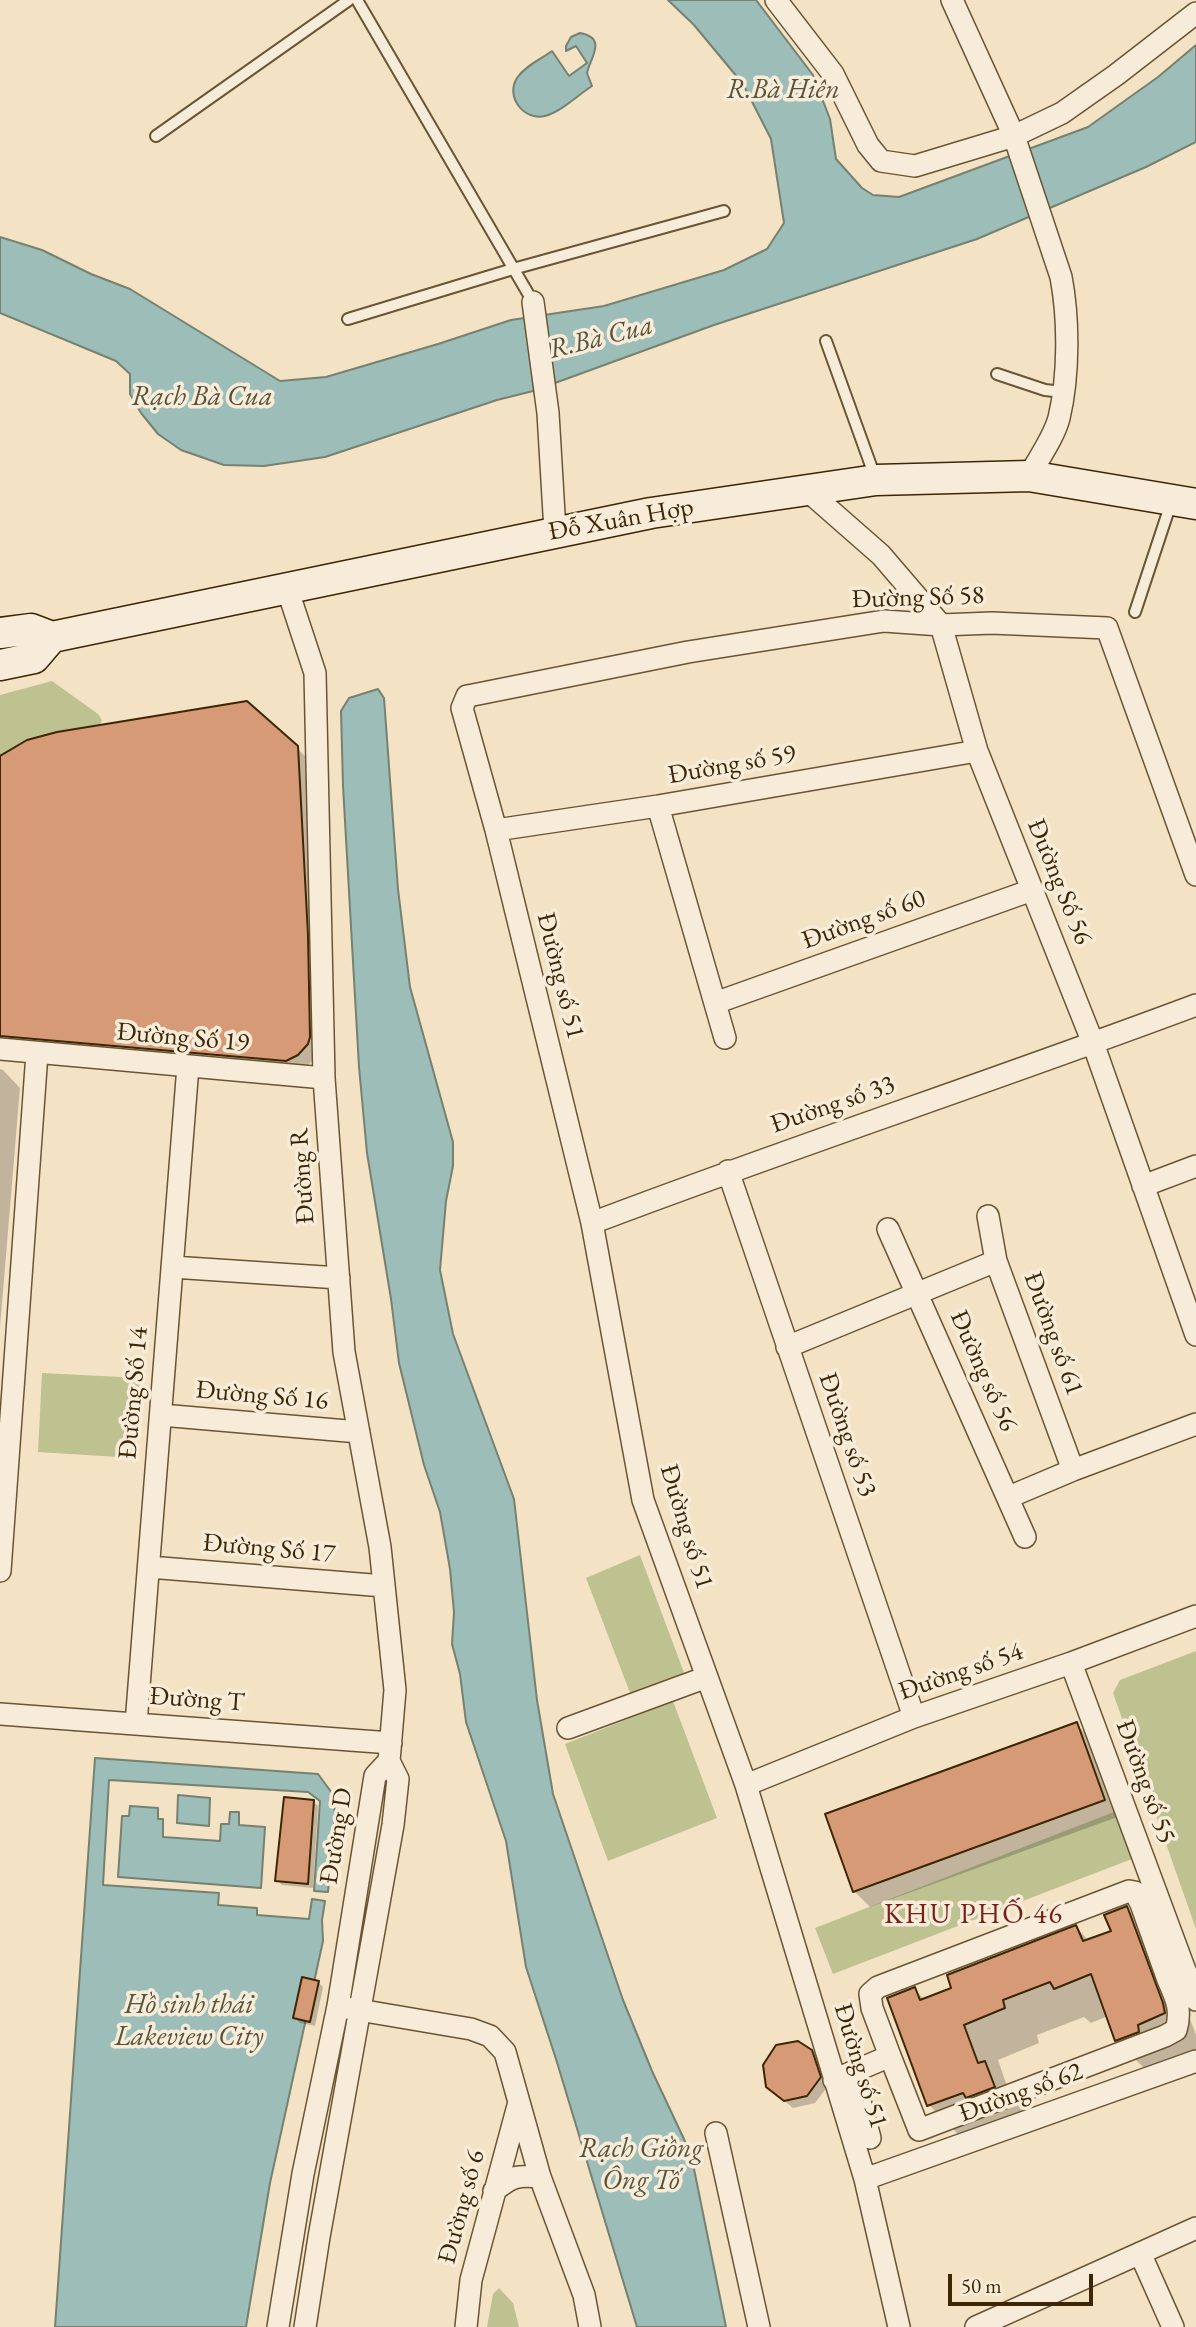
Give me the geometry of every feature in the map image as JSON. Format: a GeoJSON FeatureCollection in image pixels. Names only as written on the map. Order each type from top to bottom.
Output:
{"type":"FeatureCollection","features":[{"type":"Feature","properties":{"kind":"main road","name":"Đỗ Xuân Hợp"},"geometry":{"type":"LineString","coordinates":[[0,633],[31,629],[52,637],[555,531],[651,513],[876,480],[1029,476],[1184,502]]}},
{"type":"Feature","properties":{"kind":"main road","name":"Đỗ Xuân Hợp"},"geometry":{"type":"LineString","coordinates":[[0,665],[34,658],[52,637]]}},
{"type":"Feature","properties":{"kind":"street"},"geometry":{"type":"LineString","coordinates":[[776,0],[833,74],[868,145],[881,161],[915,166],[1014,136],[1062,113],[1196,13]]}},
{"type":"Feature","properties":{"kind":"street"},"geometry":{"type":"LineString","coordinates":[[952,0],[1014,136],[1061,277],[1068,320],[1059,420],[1029,476]]}},
{"type":"Feature","properties":{"kind":"street"},"geometry":{"type":"LineString","coordinates":[[533,302],[548,413],[555,531]]}},
{"type":"Feature","properties":{"kind":"street","name":"Đường Số 56"},"geometry":{"type":"LineString","coordinates":[[808,491],[881,555],[941,625],[976,751],[1093,1043],[1196,1335]]}},
{"type":"Feature","properties":{"kind":"street","name":"Đường R"},"geometry":{"type":"LineString","coordinates":[[287,588],[315,673],[324,1078],[344,1352],[380,1547],[395,1690],[390,1752]]}},
{"type":"Feature","properties":{"kind":"street","name":"Đường Số 58"},"geometry":{"type":"LineString","coordinates":[[473,695],[688,652],[884,621],[941,625],[992,623],[1107,628],[1196,875]]}},
{"type":"Feature","properties":{"kind":"street","name":"Đường số 51"},"geometry":{"type":"LineString","coordinates":[[473,695],[467,696],[462,708],[496,830],[592,1223],[643,1500],[746,1785],[843,2076],[899,2327]]}},
{"type":"Feature","properties":{"kind":"street","name":"Đường số 59"},"geometry":{"type":"LineString","coordinates":[[496,830],[658,806],[976,751]]}},
{"type":"Feature","properties":{"kind":"street"},"geometry":{"type":"LineString","coordinates":[[658,806],[725,1038]]}},
{"type":"Feature","properties":{"kind":"street","name":"Đường số 60"},"geometry":{"type":"LineString","coordinates":[[715,1003],[1032,890]]}},
{"type":"Feature","properties":{"kind":"street"},"geometry":{"type":"LineString","coordinates":[[1093,1043],[1196,1005]]}},
{"type":"Feature","properties":{"kind":"street","name":"Đường số 33"},"geometry":{"type":"LineString","coordinates":[[592,1223],[728,1171],[1093,1043]]}},
{"type":"Feature","properties":{"kind":"street","name":"Đường Số 19"},"geometry":{"type":"LineString","coordinates":[[0,1049],[324,1078]]}},
{"type":"Feature","properties":{"kind":"street"},"geometry":{"type":"LineString","coordinates":[[0,1571],[37,1053]]}},
{"type":"Feature","properties":{"kind":"street","name":"Đường Số 14"},"geometry":{"type":"LineString","coordinates":[[136,1724],[188,1066]]}},
{"type":"Feature","properties":{"kind":"street"},"geometry":{"type":"LineString","coordinates":[[1143,1186],[1196,1166]]}},
{"type":"Feature","properties":{"kind":"street","name":"Đường số 53"},"geometry":{"type":"LineString","coordinates":[[728,1171],[914,1717]]}},
{"type":"Feature","properties":{"kind":"street","name":"Đường số 61"},"geometry":{"type":"LineString","coordinates":[[988,1216],[996,1261],[1073,1470]]}},
{"type":"Feature","properties":{"kind":"street","name":"Đường số 56"},"geometry":{"type":"LineString","coordinates":[[888,1229],[1025,1537]]}},
{"type":"Feature","properties":{"kind":"street"},"geometry":{"type":"LineString","coordinates":[[787,1347],[996,1261]]}},
{"type":"Feature","properties":{"kind":"street"},"geometry":{"type":"LineString","coordinates":[[172,1268],[338,1278]]}},
{"type":"Feature","properties":{"kind":"street","name":"Đường Số 16"},"geometry":{"type":"LineString","coordinates":[[161,1415],[359,1432]]}},
{"type":"Feature","properties":{"kind":"street"},"geometry":{"type":"LineString","coordinates":[[1009,1497],[1196,1424]]}},
{"type":"Feature","properties":{"kind":"street","name":"Đường Số 17"},"geometry":{"type":"LineString","coordinates":[[149,1567],[384,1587]]}},
{"type":"Feature","properties":{"kind":"street","name":"Đường số 54"},"geometry":{"type":"LineString","coordinates":[[746,1785],[914,1717],[1196,1616]]}},
{"type":"Feature","properties":{"kind":"street","name":"Đường số 55"},"geometry":{"type":"LineString","coordinates":[[1071,1663],[1177,1976],[1196,2000]]}},
{"type":"Feature","properties":{"kind":"street"},"geometry":{"type":"LineString","coordinates":[[568,1728],[707,1677]]}},
{"type":"Feature","properties":{"kind":"street","name":"Đường T"},"geometry":{"type":"LineString","coordinates":[[0,1714],[136,1724],[390,1752]]}},
{"type":"Feature","properties":{"kind":"street","name":"Đường D"},"geometry":{"type":"LineString","coordinates":[[278,2327],[303,2174],[338,2006],[374,1776],[390,1752]]}},
{"type":"Feature","properties":{"kind":"street","name":"Đường D"},"geometry":{"type":"LineString","coordinates":[[305,2327],[393,1825],[398,1779],[390,1752]]}},
{"type":"Feature","properties":{"kind":"street"},"geometry":{"type":"LineString","coordinates":[[1129,1891],[1135,1892],[1177,1976],[1180,2018],[1176,2030],[919,2130],[890,2056],[870,1994],[878,1987],[1129,1891]]}},
{"type":"Feature","properties":{"kind":"street"},"geometry":{"type":"LineString","coordinates":[[338,2006],[471,2029],[490,2035],[505,2052],[540,2177],[584,2295],[590,2327]]}},
{"type":"Feature","properties":{"kind":"street"},"geometry":{"type":"LineString","coordinates":[[870,2138],[843,2076],[890,2056]]}},
{"type":"Feature","properties":{"kind":"street","name":"Đường số 62"},"geometry":{"type":"LineString","coordinates":[[865,2179],[1196,2060]]}},
{"type":"Feature","properties":{"kind":"street"},"geometry":{"type":"LineString","coordinates":[[1052,2080],[1062,2108]]}},
{"type":"Feature","properties":{"kind":"street","name":"Đường số 6"},"geometry":{"type":"LineString","coordinates":[[466,2327],[471,2280],[519,2102]]}},
{"type":"Feature","properties":{"kind":"street"},"geometry":{"type":"LineString","coordinates":[[716,2133],[759,2327]]}},
{"type":"Feature","properties":{"kind":"street"},"geometry":{"type":"LineString","coordinates":[[494,2191],[510,2178],[524,2175],[540,2177]]}},
{"type":"Feature","properties":{"kind":"street"},"geometry":{"type":"LineString","coordinates":[[976,2327],[1196,2228]]}},
{"type":"Feature","properties":{"kind":"street"},"geometry":{"type":"LineString","coordinates":[[1140,2253],[1173,2327]]}},
{"type":"Feature","properties":{"kind":"lane"},"geometry":{"type":"LineString","coordinates":[[156,136],[349,0]]}},
{"type":"Feature","properties":{"kind":"lane"},"geometry":{"type":"LineString","coordinates":[[357,0],[533,302]]}},
{"type":"Feature","properties":{"kind":"lane"},"geometry":{"type":"LineString","coordinates":[[348,319],[513,269],[723,211]]}},
{"type":"Feature","properties":{"kind":"lane"},"geometry":{"type":"LineString","coordinates":[[826,341],[876,480]]}},
{"type":"Feature","properties":{"kind":"lane"},"geometry":{"type":"LineString","coordinates":[[997,374],[1045,390],[1063,392]]}},
{"type":"Feature","properties":{"kind":"lane"},"geometry":{"type":"LineString","coordinates":[[1135,612],[1184,502]]}},
{"type":"Feature","properties":{"kind":"green space"},"geometry":{"type":"Polygon","coordinates":[[[52,681],[98,714],[102,720],[100,725],[57,732],[25,741],[0,756],[0,695],[52,681]]]}},
{"type":"Feature","properties":{"kind":"green space"},"geometry":{"type":"Polygon","coordinates":[[[42,1373],[140,1378],[135,1458],[38,1452],[42,1373]]]}},
{"type":"Feature","properties":{"kind":"green space"},"geometry":{"type":"Polygon","coordinates":[[[640,1555],[686,1678],[632,1698],[586,1578],[640,1555]]]}},
{"type":"Feature","properties":{"kind":"green space"},"geometry":{"type":"Polygon","coordinates":[[[1196,1651],[1196,1929],[1113,1693],[1120,1680],[1196,1651]]]}},
{"type":"Feature","properties":{"kind":"green space"},"geometry":{"type":"Polygon","coordinates":[[[673,1701],[717,1818],[608,1861],[565,1744],[673,1701]]]}},
{"type":"Feature","properties":{"kind":"green space"},"geometry":{"type":"Polygon","coordinates":[[[1119,1810],[1137,1857],[833,1974],[815,1928],[1119,1810]]]}},
{"type":"Feature","properties":{"kind":"green space"},"geometry":{"type":"Polygon","coordinates":[[[499,2288],[513,2303],[519,2327],[487,2327],[493,2294],[499,2288]]]}},
{"type":"Feature","properties":{"kind":"water","name":"Rạch Bà Cua"},"geometry":{"type":"Polygon","coordinates":[[[668,0],[756,0],[813,75],[830,119],[836,159],[862,188],[873,195],[899,197],[1088,127],[1158,77],[1196,45],[1196,142],[1146,167],[977,239],[714,325],[533,391],[497,400],[325,457],[264,466],[224,465],[181,450],[158,434],[141,413],[130,394],[130,374],[116,361],[0,313],[0,237],[42,250],[130,289],[280,381],[326,377],[511,320],[604,306],[724,270],[767,249],[784,223],[771,139],[743,84],[694,25],[668,0]]]}},
{"type":"Feature","properties":{"kind":"water"},"geometry":{"type":"Polygon","coordinates":[[[580,33],[593,39],[595,44],[587,73],[592,86],[551,114],[537,117],[530,115],[515,100],[513,93],[517,78],[529,66],[552,51],[569,76],[587,63],[576,46],[566,51],[571,37],[580,33]]]}},
{"type":"Feature","properties":{"kind":"water","name":"Rạch Giồng Ông Tố"},"geometry":{"type":"Polygon","coordinates":[[[378,689],[384,698],[398,889],[410,987],[453,1142],[453,1166],[446,1201],[440,1270],[453,1334],[514,1499],[537,1700],[553,1794],[623,2000],[652,2071],[691,2154],[726,2327],[637,2327],[526,1967],[506,1841],[466,1722],[460,1674],[452,1644],[454,1612],[450,1569],[440,1512],[424,1465],[399,1363],[367,1153],[359,1067],[341,711],[349,698],[378,689]]]}},
{"type":"Feature","properties":{"kind":"water","name":"Hồ sinh thái Lakeview City"},"geometry":{"type":"Polygon","coordinates":[[[95,1758],[318,1774],[332,1793],[335,1812],[328,1892],[314,1891],[320,1801],[308,1792],[109,1780],[103,1885],[219,1893],[218,1905],[257,1908],[257,1915],[309,1919],[312,1899],[325,1901],[323,1941],[270,2183],[246,2327],[55,2327],[95,1758]]]}},
{"type":"Feature","properties":{"kind":"water"},"geometry":{"type":"Polygon","coordinates":[[[178,1795],[210,1798],[209,1826],[177,1823],[178,1795]]]}},
{"type":"Feature","properties":{"kind":"water"},"geometry":{"type":"Polygon","coordinates":[[[130,1806],[158,1808],[158,1819],[163,1819],[163,1837],[220,1841],[221,1824],[229,1824],[230,1812],[239,1812],[239,1825],[265,1827],[261,1888],[118,1877],[122,1816],[129,1816],[130,1806]]]}},
{"type":"Feature","properties":{"kind":"building"},"geometry":{"type":"Polygon","coordinates":[[[247,701],[298,746],[308,935],[308,1044],[298,1055],[286,1061],[0,1036],[0,756],[27,740],[57,732],[247,701]]]}},
{"type":"Feature","properties":{"kind":"building"},"geometry":{"type":"Polygon","coordinates":[[[1077,1722],[1105,1800],[853,1892],[825,1814],[1077,1722]]]}},
{"type":"Feature","properties":{"kind":"building"},"geometry":{"type":"Polygon","coordinates":[[[284,1797],[314,1800],[308,1884],[275,1881],[284,1797]]]}},
{"type":"Feature","properties":{"kind":"building"},"geometry":{"type":"Polygon","coordinates":[[[1127,1906],[1165,2013],[1138,2025],[1139,2032],[1115,2041],[1091,1974],[1054,1989],[1050,1982],[1003,2000],[1005,2008],[964,2025],[978,2063],[985,2061],[995,2087],[966,2098],[963,2093],[927,2106],[887,1998],[915,1987],[920,2000],[951,1988],[947,1975],[1076,1925],[1083,1941],[1111,1931],[1104,1915],[1127,1906]]]}},
{"type":"Feature","properties":{"kind":"building"},"geometry":{"type":"Polygon","coordinates":[[[302,1977],[319,1981],[310,2022],[293,2018],[302,1977]]]}},
{"type":"Feature","properties":{"kind":"building"},"geometry":{"type":"Polygon","coordinates":[[[798,2041],[812,2050],[821,2077],[807,2096],[784,2101],[766,2087],[763,2065],[776,2045],[798,2041]]]}},
{"type":"Feature","properties":{"kind":"district","name":"KHU PHỐ 46"},"geometry":{"type":"Point","coordinates":[974,1915]}},
{"type":"Feature","properties":{"kind":"water label","name":"R.Bà Hiên"},"geometry":{"type":"Point","coordinates":[783,90]}},
{"type":"Feature","properties":{"kind":"water label","name":"R.Bà Cua"},"geometry":{"type":"Point","coordinates":[601,338]}}]}
